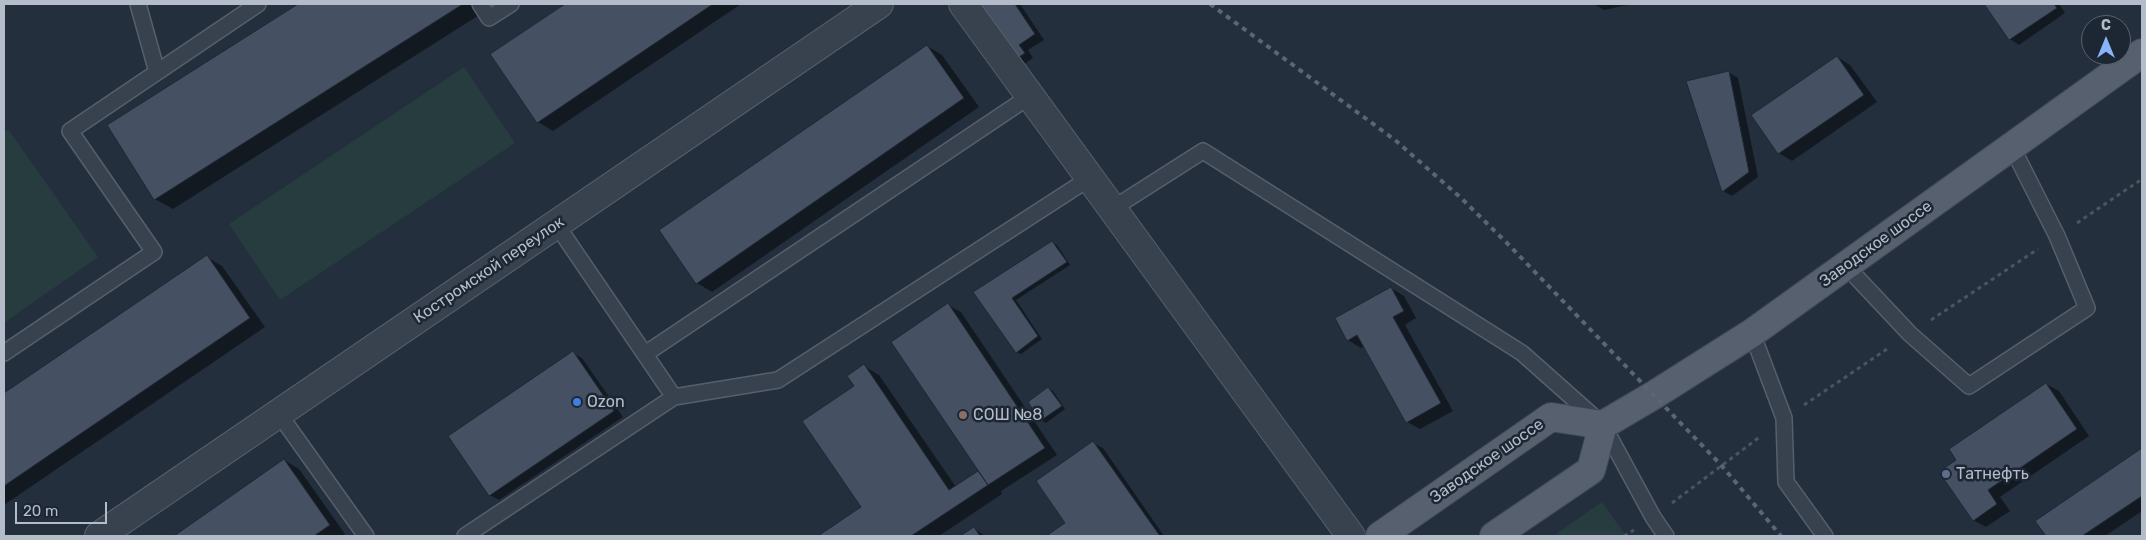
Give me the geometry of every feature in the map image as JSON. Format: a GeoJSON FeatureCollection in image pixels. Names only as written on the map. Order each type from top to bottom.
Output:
{"type":"FeatureCollection","features":[{"type":"Feature","properties":{"kind":"main road","name":"Заводское шоссе"},"geometry":{"type":"LineString","coordinates":[[1380,536],[1551,417],[1603,425],[1752,333],[2142,53]]}},
{"type":"Feature","properties":{"kind":"main road"},"geometry":{"type":"LineString","coordinates":[[1494,536],[1591,470],[1603,425]]}},
{"type":"Feature","properties":{"kind":"street","name":"Костромской переулок"},"geometry":{"type":"LineString","coordinates":[[99,536],[879,4]]}},
{"type":"Feature","properties":{"kind":"street"},"geometry":{"type":"LineString","coordinates":[[963,4],[1351,536]]}},
{"type":"Feature","properties":{"kind":"lane"},"geometry":{"type":"LineString","coordinates":[[138,4],[157,72]]}},
{"type":"Feature","properties":{"kind":"lane"},"geometry":{"type":"LineString","coordinates":[[4,353],[154,252],[70,131],[258,4]]}},
{"type":"Feature","properties":{"kind":"lane"},"geometry":{"type":"LineString","coordinates":[[480,4],[489,18],[511,4]]}},
{"type":"Feature","properties":{"kind":"lane"},"geometry":{"type":"LineString","coordinates":[[644,354],[1030,96]]}},
{"type":"Feature","properties":{"kind":"lane"},"geometry":{"type":"LineString","coordinates":[[1846,266],[1910,334],[1969,386],[2087,308],[2057,236],[2012,146]]}},
{"type":"Feature","properties":{"kind":"lane"},"geometry":{"type":"LineString","coordinates":[[1112,209],[1203,151],[1522,352],[1603,425],[1653,517],[1666,536]]}},
{"type":"Feature","properties":{"kind":"lane"},"geometry":{"type":"LineString","coordinates":[[465,536],[674,397],[778,380],[1090,178]]}},
{"type":"Feature","properties":{"kind":"lane"},"geometry":{"type":"LineString","coordinates":[[556,224],[674,397]]}},
{"type":"Feature","properties":{"kind":"lane"},"geometry":{"type":"LineString","coordinates":[[1752,333],[1784,418],[1786,482],[1825,536]]}},
{"type":"Feature","properties":{"kind":"lane"},"geometry":{"type":"LineString","coordinates":[[278,414],[366,536]]}},
{"type":"Feature","properties":{"kind":"path"},"geometry":{"type":"LineString","coordinates":[[1624,536],[1653,517],[1784,418],[2142,180]]}},
{"type":"Feature","properties":{"kind":"green space"},"geometry":{"type":"Polygon","coordinates":[[[464,67],[515,143],[280,300],[229,224],[464,67]]]}},
{"type":"Feature","properties":{"kind":"green space"},"geometry":{"type":"Polygon","coordinates":[[[8,129],[98,257],[4,323],[4,132],[8,129]]]}},
{"type":"Feature","properties":{"kind":"green space"},"geometry":{"type":"Polygon","coordinates":[[[1602,502],[1626,536],[1553,536],[1602,502]]]}},
{"type":"Feature","properties":{"kind":"building"},"geometry":{"type":"Polygon","coordinates":[[[298,4],[463,4],[154,200],[107,125],[298,4]]]}},
{"type":"Feature","properties":{"kind":"building"},"geometry":{"type":"Polygon","coordinates":[[[565,4],[713,4],[537,123],[490,54],[565,4]]]}},
{"type":"Feature","properties":{"kind":"building"},"geometry":{"type":"Polygon","coordinates":[[[975,4],[1015,4],[1035,34],[1019,45],[1025,53],[1013,61],[975,4]]]}},
{"type":"Feature","properties":{"kind":"building"},"geometry":{"type":"Polygon","coordinates":[[[1984,4],[2054,4],[2057,8],[2009,40],[1984,4]]]}},
{"type":"Feature","properties":{"kind":"building"},"geometry":{"type":"Polygon","coordinates":[[[927,45],[964,98],[696,284],[659,230],[927,45]]]}},
{"type":"Feature","properties":{"kind":"building"},"geometry":{"type":"Polygon","coordinates":[[[1837,56],[1864,95],[1778,154],[1751,115],[1837,56]]]}},
{"type":"Feature","properties":{"kind":"building"},"geometry":{"type":"Polygon","coordinates":[[[1729,71],[1749,172],[1722,192],[1686,81],[1729,71]]]}},
{"type":"Feature","properties":{"kind":"building"},"geometry":{"type":"Polygon","coordinates":[[[1052,241],[1067,262],[1012,298],[1038,336],[1016,353],[973,292],[1052,241]]]}},
{"type":"Feature","properties":{"kind":"building"},"geometry":{"type":"Polygon","coordinates":[[[207,255],[250,318],[4,486],[4,393],[207,255]]]}},
{"type":"Feature","properties":{"kind":"building"},"geometry":{"type":"Polygon","coordinates":[[[1391,287],[1404,311],[1393,317],[1441,403],[1406,423],[1357,335],[1347,341],[1335,318],[1391,287]]]}},
{"type":"Feature","properties":{"kind":"building"},"geometry":{"type":"Polygon","coordinates":[[[948,303],[1045,448],[988,485],[891,342],[948,303]]]}},
{"type":"Feature","properties":{"kind":"building"},"geometry":{"type":"Polygon","coordinates":[[[573,351],[614,411],[489,496],[448,436],[573,351]]]}},
{"type":"Feature","properties":{"kind":"building"},"geometry":{"type":"Polygon","coordinates":[[[864,364],[949,490],[978,471],[988,485],[911,536],[818,536],[861,507],[802,421],[854,386],[847,376],[864,364]]]}},
{"type":"Feature","properties":{"kind":"building"},"geometry":{"type":"Polygon","coordinates":[[[2046,383],[2077,429],[1988,490],[1997,504],[1973,521],[1939,472],[1956,460],[1949,449],[2046,383]]]}},
{"type":"Feature","properties":{"kind":"building"},"geometry":{"type":"Polygon","coordinates":[[[1048,387],[1062,406],[1040,421],[1028,402],[1048,387]]]}},
{"type":"Feature","properties":{"kind":"building"},"geometry":{"type":"Polygon","coordinates":[[[1093,441],[1160,536],[1046,536],[1065,523],[1036,481],[1093,441]]]}},
{"type":"Feature","properties":{"kind":"building"},"geometry":{"type":"Polygon","coordinates":[[[2142,448],[2142,496],[2082,536],[2046,536],[2035,521],[2142,448]]]}},
{"type":"Feature","properties":{"kind":"building"},"geometry":{"type":"Polygon","coordinates":[[[284,459],[330,525],[314,536],[174,536],[284,459]]]}},
{"type":"Feature","properties":{"kind":"building"},"geometry":{"type":"Polygon","coordinates":[[[974,527],[980,536],[960,536],[974,527]]]}},
{"type":"Feature","properties":{"kind":"railway"},"geometry":{"type":"LineString","coordinates":[[1210,4],[1395,140],[1461,198],[1506,242],[1722,466],[1781,536]]}},
{"type":"Feature","properties":{"kind":"place","name":"Ozon"},"geometry":{"type":"Point","coordinates":[577,402]}},
{"type":"Feature","properties":{"kind":"place","name":"СОШ №8"},"geometry":{"type":"Point","coordinates":[963,415]}},
{"type":"Feature","properties":{"kind":"place","name":"Татнефть"},"geometry":{"type":"Point","coordinates":[1946,474]}}]}
